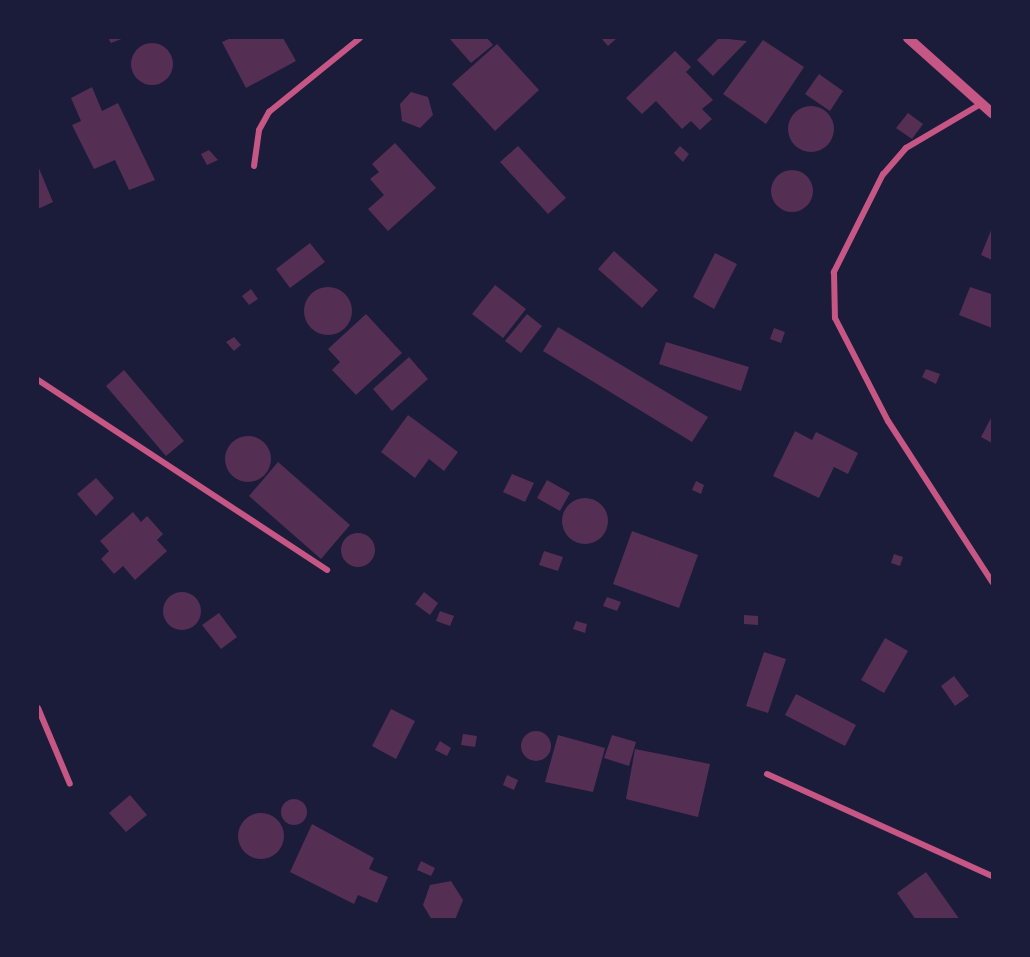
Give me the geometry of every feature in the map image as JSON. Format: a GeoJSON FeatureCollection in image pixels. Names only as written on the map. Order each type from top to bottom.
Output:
{"type":"FeatureCollection","features":[{"type":"Feature","properties":{"kind":"street"},"geometry":{"type":"LineString","coordinates":[[254,166],[259,130],[269,112],[360,38]]}},
{"type":"Feature","properties":{"kind":"street"},"geometry":{"type":"LineString","coordinates":[[908,38],[979,105],[993,114]]}},
{"type":"Feature","properties":{"kind":"street"},"geometry":{"type":"LineString","coordinates":[[979,105],[906,148],[883,174],[834,272],[835,318],[888,421],[993,582]]}},
{"type":"Feature","properties":{"kind":"street"},"geometry":{"type":"LineString","coordinates":[[38,380],[327,570]]}},
{"type":"Feature","properties":{"kind":"street"},"geometry":{"type":"LineString","coordinates":[[38,708],[70,784]]}},
{"type":"Feature","properties":{"kind":"street"},"geometry":{"type":"LineString","coordinates":[[767,774],[993,876]]}},
{"type":"Feature","properties":{"kind":"building"},"geometry":{"type":"Polygon","coordinates":[[[108,38],[124,38],[111,43],[108,38]]]}},
{"type":"Feature","properties":{"kind":"building"},"geometry":{"type":"Polygon","coordinates":[[[231,38],[283,38],[296,61],[246,88],[222,42],[231,38]]]}},
{"type":"Feature","properties":{"kind":"building"},"geometry":{"type":"Polygon","coordinates":[[[449,38],[487,38],[493,45],[471,63],[449,38]]]}},
{"type":"Feature","properties":{"kind":"building"},"geometry":{"type":"Polygon","coordinates":[[[601,38],[617,38],[608,46],[601,38]]]}},
{"type":"Feature","properties":{"kind":"building"},"geometry":{"type":"Polygon","coordinates":[[[719,38],[747,41],[713,76],[697,60],[719,38]]]}},
{"type":"Feature","properties":{"kind":"building"},"geometry":{"type":"Polygon","coordinates":[[[763,40],[804,67],[766,124],[723,94],[763,40]]]}},
{"type":"Feature","properties":{"kind":"building"},"geometry":{"type":"Polygon","coordinates":[[[152,43],[167,49],[173,64],[167,79],[152,85],[137,79],[131,64],[137,49],[152,43]]]}},
{"type":"Feature","properties":{"kind":"building"},"geometry":{"type":"Polygon","coordinates":[[[497,44],[539,90],[495,131],[452,84],[497,44]]]}},
{"type":"Feature","properties":{"kind":"building"},"geometry":{"type":"Polygon","coordinates":[[[675,51],[691,67],[686,72],[713,100],[702,109],[712,119],[700,130],[691,121],[682,129],[656,101],[642,114],[626,98],[675,51]]]}},
{"type":"Feature","properties":{"kind":"building"},"geometry":{"type":"Polygon","coordinates":[[[819,74],[843,91],[830,111],[805,94],[819,74]]]}},
{"type":"Feature","properties":{"kind":"building"},"geometry":{"type":"Polygon","coordinates":[[[92,87],[102,111],[118,103],[155,180],[129,190],[115,160],[94,169],[72,125],[81,121],[71,98],[92,87]]]}},
{"type":"Feature","properties":{"kind":"building"},"geometry":{"type":"Polygon","coordinates":[[[411,92],[428,97],[433,115],[420,128],[402,121],[400,104],[411,92]]]}},
{"type":"Feature","properties":{"kind":"building"},"geometry":{"type":"Polygon","coordinates":[[[811,106],[827,113],[834,129],[827,145],[811,152],[795,145],[788,129],[795,113],[811,106]]]}},
{"type":"Feature","properties":{"kind":"building"},"geometry":{"type":"Polygon","coordinates":[[[908,113],[923,124],[912,139],[896,128],[908,113]]]}},
{"type":"Feature","properties":{"kind":"building"},"geometry":{"type":"Polygon","coordinates":[[[395,143],[436,188],[388,231],[368,209],[384,195],[370,179],[379,172],[372,164],[395,143]]]}},
{"type":"Feature","properties":{"kind":"building"},"geometry":{"type":"Polygon","coordinates":[[[518,146],[566,198],[548,214],[500,162],[518,146]]]}},
{"type":"Feature","properties":{"kind":"building"},"geometry":{"type":"Polygon","coordinates":[[[680,146],[689,154],[683,162],[674,153],[680,146]]]}},
{"type":"Feature","properties":{"kind":"building"},"geometry":{"type":"Polygon","coordinates":[[[209,150],[218,160],[207,165],[201,154],[209,150]]]}},
{"type":"Feature","properties":{"kind":"building"},"geometry":{"type":"Polygon","coordinates":[[[38,166],[53,202],[38,209],[38,166]]]}},
{"type":"Feature","properties":{"kind":"building"},"geometry":{"type":"Polygon","coordinates":[[[792,170],[807,176],[813,191],[807,206],[792,212],[777,206],[771,191],[777,176],[792,170]]]}},
{"type":"Feature","properties":{"kind":"building"},"geometry":{"type":"Polygon","coordinates":[[[992,228],[992,260],[981,255],[992,228]]]}},
{"type":"Feature","properties":{"kind":"building"},"geometry":{"type":"Polygon","coordinates":[[[310,243],[325,262],[290,288],[276,269],[310,243]]]}},
{"type":"Feature","properties":{"kind":"building"},"geometry":{"type":"Polygon","coordinates":[[[614,251],[658,290],[642,308],[598,269],[614,251]]]}},
{"type":"Feature","properties":{"kind":"building"},"geometry":{"type":"Polygon","coordinates":[[[715,253],[737,264],[714,309],[693,297],[715,253]]]}},
{"type":"Feature","properties":{"kind":"building"},"geometry":{"type":"Polygon","coordinates":[[[495,285],[526,309],[503,338],[472,314],[495,285]]]}},
{"type":"Feature","properties":{"kind":"building"},"geometry":{"type":"Polygon","coordinates":[[[328,287],[345,294],[352,311],[345,328],[328,335],[311,328],[304,311],[311,294],[328,287]]]}},
{"type":"Feature","properties":{"kind":"building"},"geometry":{"type":"Polygon","coordinates":[[[970,287],[991,294],[992,328],[959,315],[970,287]]]}},
{"type":"Feature","properties":{"kind":"building"},"geometry":{"type":"Polygon","coordinates":[[[251,289],[258,299],[249,305],[242,296],[251,289]]]}},
{"type":"Feature","properties":{"kind":"building"},"geometry":{"type":"Polygon","coordinates":[[[366,314],[402,353],[356,395],[332,370],[340,362],[328,349],[366,314]]]}},
{"type":"Feature","properties":{"kind":"building"},"geometry":{"type":"Polygon","coordinates":[[[527,314],[542,326],[521,353],[505,341],[527,314]]]}},
{"type":"Feature","properties":{"kind":"building"},"geometry":{"type":"Polygon","coordinates":[[[558,327],[708,417],[692,442],[543,351],[558,327]]]}},
{"type":"Feature","properties":{"kind":"building"},"geometry":{"type":"Polygon","coordinates":[[[774,328],[785,332],[781,343],[770,339],[774,328]]]}},
{"type":"Feature","properties":{"kind":"building"},"geometry":{"type":"Polygon","coordinates":[[[234,337],[241,345],[234,351],[226,342],[234,337]]]}},
{"type":"Feature","properties":{"kind":"building"},"geometry":{"type":"Polygon","coordinates":[[[666,342],[749,367],[741,391],[659,364],[666,342]]]}},
{"type":"Feature","properties":{"kind":"building"},"geometry":{"type":"Polygon","coordinates":[[[409,357],[428,379],[392,411],[373,389],[409,357]]]}},
{"type":"Feature","properties":{"kind":"building"},"geometry":{"type":"Polygon","coordinates":[[[926,369],[940,374],[936,384],[922,377],[926,369]]]}},
{"type":"Feature","properties":{"kind":"building"},"geometry":{"type":"Polygon","coordinates":[[[124,370],[184,441],[166,456],[106,386],[124,370]]]}},
{"type":"Feature","properties":{"kind":"building"},"geometry":{"type":"Polygon","coordinates":[[[408,415],[458,452],[444,471],[429,459],[415,478],[381,452],[408,415]]]}},
{"type":"Feature","properties":{"kind":"building"},"geometry":{"type":"Polygon","coordinates":[[[992,416],[992,443],[981,437],[992,416]]]}},
{"type":"Feature","properties":{"kind":"building"},"geometry":{"type":"Polygon","coordinates":[[[795,431],[812,440],[816,432],[858,453],[848,474],[834,467],[819,498],[773,476],[795,431]]]}},
{"type":"Feature","properties":{"kind":"building"},"geometry":{"type":"Polygon","coordinates":[[[248,436],[264,443],[271,459],[264,475],[248,482],[232,475],[225,459],[232,443],[248,436]]]}},
{"type":"Feature","properties":{"kind":"building"},"geometry":{"type":"Polygon","coordinates":[[[278,462],[350,525],[321,559],[249,496],[278,462]]]}},
{"type":"Feature","properties":{"kind":"building"},"geometry":{"type":"Polygon","coordinates":[[[512,474],[534,483],[525,502],[503,492],[512,474]]]}},
{"type":"Feature","properties":{"kind":"building"},"geometry":{"type":"Polygon","coordinates":[[[96,478],[114,498],[96,516],[77,494],[96,478]]]}},
{"type":"Feature","properties":{"kind":"building"},"geometry":{"type":"Polygon","coordinates":[[[547,480],[570,493],[560,511],[537,498],[547,480]]]}},
{"type":"Feature","properties":{"kind":"building"},"geometry":{"type":"Polygon","coordinates":[[[696,481],[704,485],[701,494],[692,490],[696,481]]]}},
{"type":"Feature","properties":{"kind":"building"},"geometry":{"type":"Polygon","coordinates":[[[585,498],[601,505],[608,521],[601,537],[585,544],[569,537],[562,521],[569,505],[585,498]]]}},
{"type":"Feature","properties":{"kind":"building"},"geometry":{"type":"Polygon","coordinates":[[[133,512],[141,522],[147,516],[163,534],[157,540],[167,551],[135,580],[123,566],[114,574],[101,559],[109,551],[100,541],[133,512]]]}},
{"type":"Feature","properties":{"kind":"building"},"geometry":{"type":"Polygon","coordinates":[[[632,531],[698,555],[679,608],[613,584],[632,531]]]}},
{"type":"Feature","properties":{"kind":"building"},"geometry":{"type":"Polygon","coordinates":[[[358,533],[370,538],[375,550],[370,562],[358,567],[346,562],[341,550],[346,538],[358,533]]]}},
{"type":"Feature","properties":{"kind":"building"},"geometry":{"type":"Polygon","coordinates":[[[544,551],[563,557],[558,571],[539,565],[544,551]]]}},
{"type":"Feature","properties":{"kind":"building"},"geometry":{"type":"Polygon","coordinates":[[[894,554],[903,557],[900,566],[891,563],[894,554]]]}},
{"type":"Feature","properties":{"kind":"building"},"geometry":{"type":"Polygon","coordinates":[[[182,592],[196,597],[201,611],[196,625],[182,630],[168,625],[163,611],[168,597],[182,592]]]}},
{"type":"Feature","properties":{"kind":"building"},"geometry":{"type":"Polygon","coordinates":[[[424,592],[438,603],[430,615],[415,604],[424,592]]]}},
{"type":"Feature","properties":{"kind":"building"},"geometry":{"type":"Polygon","coordinates":[[[607,597],[621,602],[617,611],[603,606],[607,597]]]}},
{"type":"Feature","properties":{"kind":"building"},"geometry":{"type":"Polygon","coordinates":[[[440,611],[454,616],[450,626],[436,621],[440,611]]]}},
{"type":"Feature","properties":{"kind":"building"},"geometry":{"type":"Polygon","coordinates":[[[219,613],[237,637],[221,649],[202,625],[219,613]]]}},
{"type":"Feature","properties":{"kind":"building"},"geometry":{"type":"Polygon","coordinates":[[[744,615],[758,616],[758,625],[744,624],[744,615]]]}},
{"type":"Feature","properties":{"kind":"building"},"geometry":{"type":"Polygon","coordinates":[[[576,621],[587,624],[585,633],[573,629],[576,621]]]}},
{"type":"Feature","properties":{"kind":"building"},"geometry":{"type":"Polygon","coordinates":[[[885,638],[908,651],[884,693],[861,680],[885,638]]]}},
{"type":"Feature","properties":{"kind":"building"},"geometry":{"type":"Polygon","coordinates":[[[764,652],[786,659],[768,713],[746,706],[764,652]]]}},
{"type":"Feature","properties":{"kind":"building"},"geometry":{"type":"Polygon","coordinates":[[[954,676],[969,696],[955,706],[941,686],[954,676]]]}},
{"type":"Feature","properties":{"kind":"building"},"geometry":{"type":"Polygon","coordinates":[[[796,694],[856,725],[845,746],[785,715],[796,694]]]}},
{"type":"Feature","properties":{"kind":"building"},"geometry":{"type":"Polygon","coordinates":[[[391,709],[415,721],[396,759],[372,746],[391,709]]]}},
{"type":"Feature","properties":{"kind":"building"},"geometry":{"type":"Polygon","coordinates":[[[536,731],[547,735],[551,746],[547,757],[536,761],[525,757],[521,746],[525,735],[536,731]]]}},
{"type":"Feature","properties":{"kind":"building"},"geometry":{"type":"Polygon","coordinates":[[[463,734],[477,736],[475,747],[461,745],[463,734]]]}},
{"type":"Feature","properties":{"kind":"building"},"geometry":{"type":"Polygon","coordinates":[[[558,735],[605,748],[593,792],[545,782],[558,735]]]}},
{"type":"Feature","properties":{"kind":"building"},"geometry":{"type":"Polygon","coordinates":[[[612,735],[636,742],[629,766],[604,758],[612,735]]]}},
{"type":"Feature","properties":{"kind":"building"},"geometry":{"type":"Polygon","coordinates":[[[440,741],[451,748],[447,756],[435,750],[440,741]]]}},
{"type":"Feature","properties":{"kind":"building"},"geometry":{"type":"Polygon","coordinates":[[[635,749],[710,764],[698,817],[626,799],[635,749]]]}},
{"type":"Feature","properties":{"kind":"building"},"geometry":{"type":"Polygon","coordinates":[[[507,775],[518,780],[514,790],[503,785],[507,775]]]}},
{"type":"Feature","properties":{"kind":"building"},"geometry":{"type":"Polygon","coordinates":[[[130,795],[147,815],[126,832],[109,813],[130,795]]]}},
{"type":"Feature","properties":{"kind":"building"},"geometry":{"type":"Polygon","coordinates":[[[294,799],[303,803],[307,812],[303,821],[294,825],[285,821],[281,812],[285,803],[294,799]]]}},
{"type":"Feature","properties":{"kind":"building"},"geometry":{"type":"Polygon","coordinates":[[[261,813],[277,820],[284,836],[277,852],[261,859],[245,852],[238,836],[245,820],[261,813]]]}},
{"type":"Feature","properties":{"kind":"building"},"geometry":{"type":"Polygon","coordinates":[[[312,824],[374,858],[369,869],[388,877],[377,903],[358,895],[354,904],[290,872],[312,824]]]}},
{"type":"Feature","properties":{"kind":"building"},"geometry":{"type":"Polygon","coordinates":[[[421,861],[435,868],[431,876],[417,870],[421,861]]]}},
{"type":"Feature","properties":{"kind":"building"},"geometry":{"type":"Polygon","coordinates":[[[926,872],[960,920],[916,920],[897,893],[926,872]]]}},
{"type":"Feature","properties":{"kind":"building"},"geometry":{"type":"Polygon","coordinates":[[[451,881],[463,900],[455,920],[432,920],[423,905],[430,885],[451,881]]]}}]}
